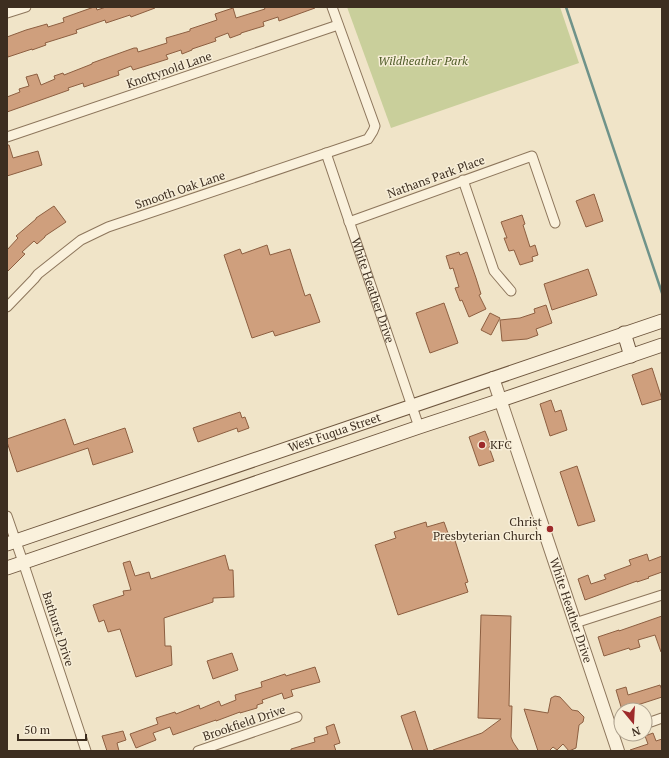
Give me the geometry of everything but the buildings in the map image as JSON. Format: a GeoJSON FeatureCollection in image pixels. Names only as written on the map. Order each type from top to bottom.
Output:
{"type":"FeatureCollection","features":[{"type":"Feature","properties":{"kind":"main road","name":"West Fuqua Street"},"geometry":{"type":"LineString","coordinates":[[11,543],[662,321]]}},
{"type":"Feature","properties":{"kind":"main road"},"geometry":{"type":"LineString","coordinates":[[624,333],[631,356]]}},
{"type":"Feature","properties":{"kind":"main road","name":"West Fuqua Street"},"geometry":{"type":"LineString","coordinates":[[7,568],[662,345]]}},
{"type":"Feature","properties":{"kind":"main road"},"geometry":{"type":"LineString","coordinates":[[296,445],[303,466]]}},
{"type":"Feature","properties":{"kind":"main road"},"geometry":{"type":"LineString","coordinates":[[152,495],[161,516]]}},
{"type":"Feature","properties":{"kind":"street"},"geometry":{"type":"LineString","coordinates":[[7,14],[26,7]]}},
{"type":"Feature","properties":{"kind":"street"},"geometry":{"type":"LineString","coordinates":[[332,7],[338,25]]}},
{"type":"Feature","properties":{"kind":"street","name":"Smooth Oak Lane"},"geometry":{"type":"LineString","coordinates":[[7,307],[38,274],[81,240],[108,228],[368,139],[376,126],[338,25]]}},
{"type":"Feature","properties":{"kind":"street","name":"Knottynold Lane"},"geometry":{"type":"LineString","coordinates":[[7,137],[338,25]]}},
{"type":"Feature","properties":{"kind":"street","name":"White Heather Drive"},"geometry":{"type":"LineString","coordinates":[[326,154],[419,427]]}},
{"type":"Feature","properties":{"kind":"street","name":"Nathans Park Place"},"geometry":{"type":"LineString","coordinates":[[349,222],[532,156],[555,223]]}},
{"type":"Feature","properties":{"kind":"street"},"geometry":{"type":"LineString","coordinates":[[463,180],[494,271],[511,290]]}},
{"type":"Feature","properties":{"kind":"street","name":"White Heather Drive"},"geometry":{"type":"LineString","coordinates":[[493,378],[575,623],[613,725]]}},
{"type":"Feature","properties":{"kind":"street","name":"Bathurst Drive"},"geometry":{"type":"LineString","coordinates":[[7,516],[11,543],[24,562],[86,751]]}},
{"type":"Feature","properties":{"kind":"street"},"geometry":{"type":"LineString","coordinates":[[575,623],[662,595]]}},
{"type":"Feature","properties":{"kind":"street","name":"Brookfield Drive"},"geometry":{"type":"LineString","coordinates":[[198,751],[297,717]]}},
{"type":"Feature","properties":{"kind":"green space","name":"Wildheather Park"},"geometry":{"type":"Polygon","coordinates":[[[347,7],[560,7],[579,63],[391,128],[347,7]]]}},
{"type":"Feature","properties":{"kind":"waterway"},"geometry":{"type":"LineString","coordinates":[[566,7],[662,293]]}},
{"type":"Feature","properties":{"kind":"place","name":"KFC"},"geometry":{"type":"Point","coordinates":[482,445]}},
{"type":"Feature","properties":{"kind":"place","name":"Christ Presbyterian Church"},"geometry":{"type":"Point","coordinates":[550,529]}}]}
